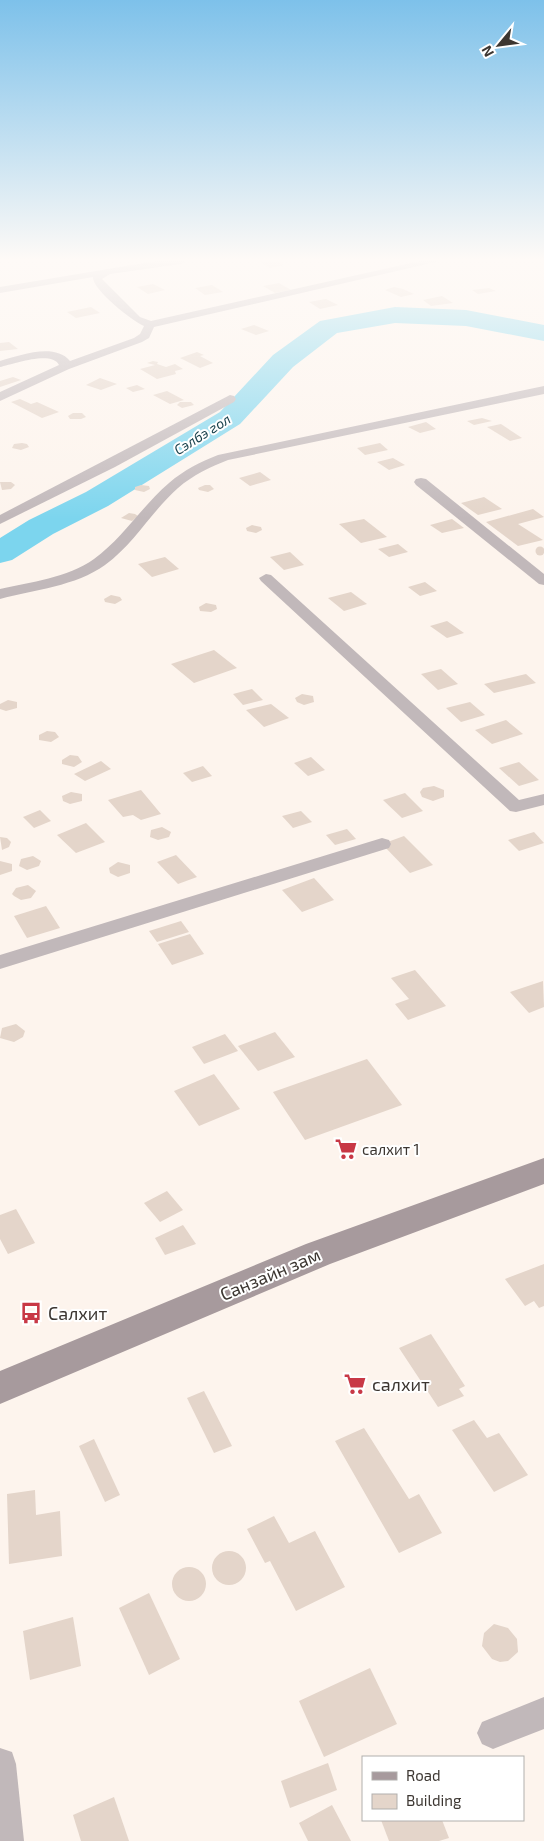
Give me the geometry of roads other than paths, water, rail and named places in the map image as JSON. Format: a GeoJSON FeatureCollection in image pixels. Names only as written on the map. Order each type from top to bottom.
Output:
{"type":"FeatureCollection","features":[{"type":"Feature","properties":{"kind":"main road","name":"Санзайн зам"},"geometry":{"type":"LineString","coordinates":[[1,1391],[318,1254],[544,1171]]}},
{"type":"Feature","properties":{"kind":"street"},"geometry":{"type":"LineString","coordinates":[[0,397],[65,366],[119,347]]}},
{"type":"Feature","properties":{"kind":"street"},"geometry":{"type":"LineString","coordinates":[[0,364],[36,356],[53,356],[64,361],[65,366]]}},
{"type":"Feature","properties":{"kind":"street"},"geometry":{"type":"LineString","coordinates":[[0,594],[62,578],[95,564],[116,548],[174,485],[210,462],[229,455],[544,390]]}},
{"type":"Feature","properties":{"kind":"street"},"geometry":{"type":"LineString","coordinates":[[0,520],[110,464],[230,399]]}},
{"type":"Feature","properties":{"kind":"street"},"geometry":{"type":"LineString","coordinates":[[421,482],[544,581]]}},
{"type":"Feature","properties":{"kind":"street"},"geometry":{"type":"LineString","coordinates":[[266,578],[516,807],[544,799]]}},
{"type":"Feature","properties":{"kind":"street"},"geometry":{"type":"LineString","coordinates":[[0,962],[382,844]]}},
{"type":"Feature","properties":{"kind":"street"},"geometry":{"type":"LineString","coordinates":[[493,1733],[544,1713]]}},
{"type":"Feature","properties":{"kind":"street"},"geometry":{"type":"LineString","coordinates":[[0,1764],[6,1841]]}},
{"type":"Feature","properties":{"kind":"waterway","name":"Сэлбэ гол"},"geometry":{"type":"LineString","coordinates":[[0,553],[41,527],[97,499],[230,418],[283,361],[302,347]]}},
{"type":"Feature","properties":{"kind":"place","name":"салхит 1"},"geometry":{"type":"Point","coordinates":[346,1149]}},
{"type":"Feature","properties":{"kind":"place","name":"Салхит"},"geometry":{"type":"Point","coordinates":[31,1313]}},
{"type":"Feature","properties":{"kind":"place","name":"салхит"},"geometry":{"type":"Point","coordinates":[355,1384]}}]}
